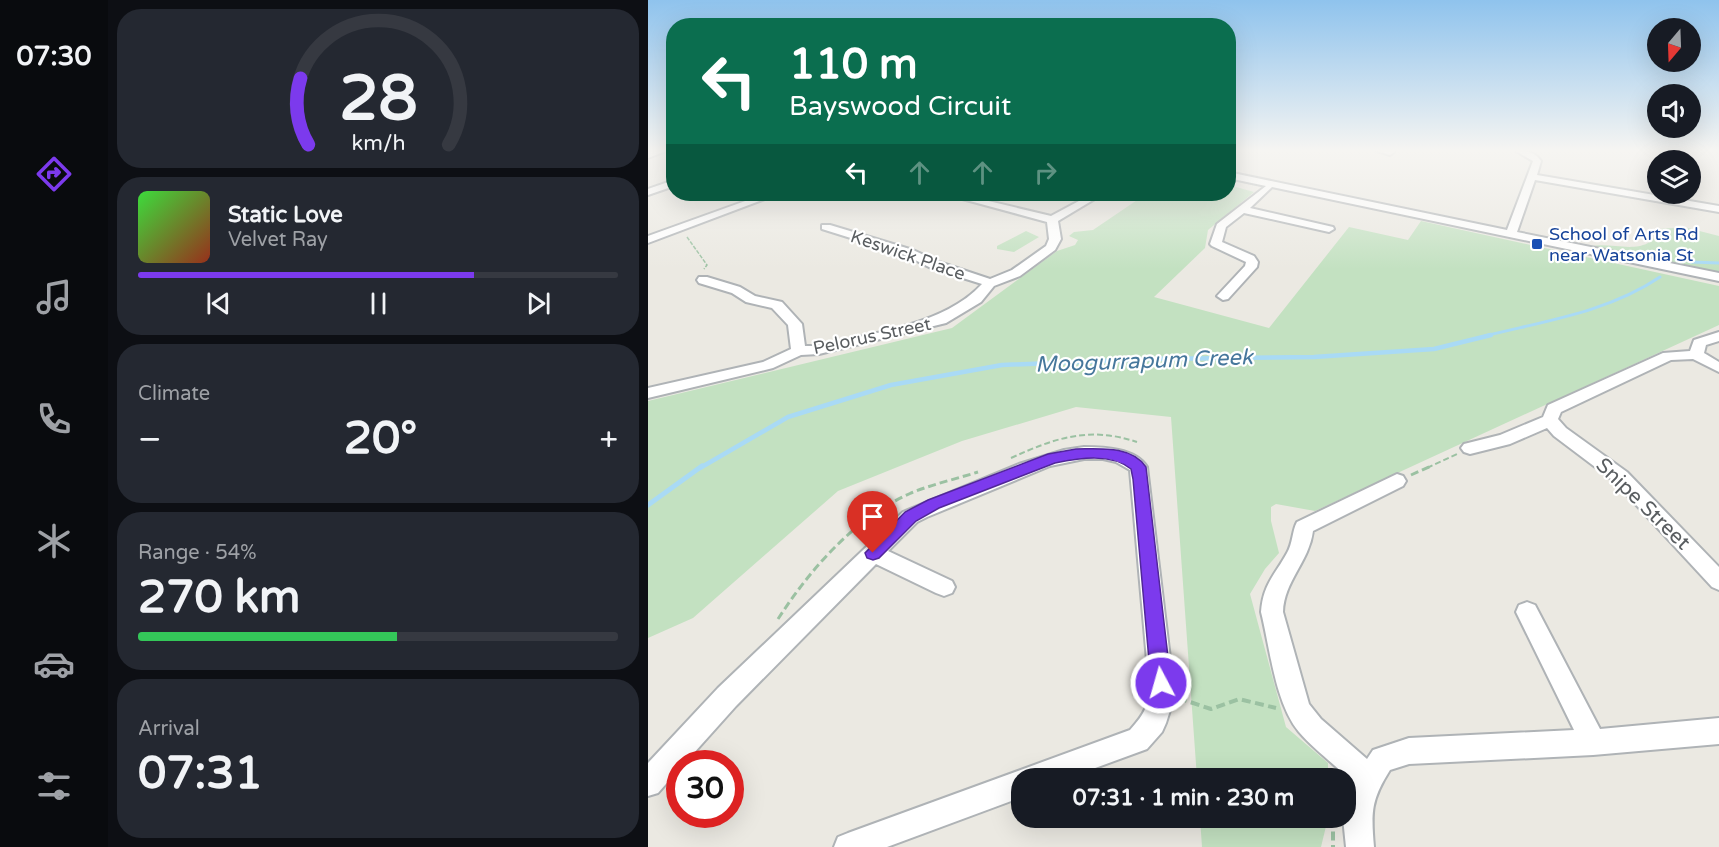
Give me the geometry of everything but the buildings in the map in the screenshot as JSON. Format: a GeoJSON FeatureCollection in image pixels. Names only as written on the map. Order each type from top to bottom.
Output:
{"type":"FeatureCollection","features":[{"type":"Feature","properties":{"kind":"street"},"geometry":{"type":"LineString","coordinates":[[1223,296],[1251,267],[1252,262],[1250,258],[1216,244],[1221,226],[1265,191]]}},
{"type":"Feature","properties":{"kind":"street"},"geometry":{"type":"LineString","coordinates":[[1282,191],[1421,215]]}},
{"type":"Feature","properties":{"kind":"street"},"geometry":{"type":"LineString","coordinates":[[1303,191],[1719,277]]}},
{"type":"Feature","properties":{"kind":"street"},"geometry":{"type":"LineString","coordinates":[[1510,233],[1527,191]]}},
{"type":"Feature","properties":{"kind":"street"},"geometry":{"type":"LineString","coordinates":[[1628,191],[1647,193]]}},
{"type":"Feature","properties":{"kind":"street"},"geometry":{"type":"LineString","coordinates":[[648,240],[754,201]]}},
{"type":"Feature","properties":{"kind":"street"},"geometry":{"type":"LineString","coordinates":[[977,201],[1052,220],[1086,201]]}},
{"type":"Feature","properties":{"kind":"street"},"geometry":{"type":"LineString","coordinates":[[1701,203],[1719,209]]}},
{"type":"Feature","properties":{"kind":"street"},"geometry":{"type":"LineString","coordinates":[[1242,209],[1329,229]]}},
{"type":"Feature","properties":{"kind":"street","name":"Pelorus Street"},"geometry":{"type":"LineString","coordinates":[[648,393],[768,365],[798,351],[819,350],[926,326],[941,320],[976,299],[990,283],[1016,273],[1051,248],[1055,239],[1052,220]]}},
{"type":"Feature","properties":{"kind":"street","name":"Keswick Place"},"geometry":{"type":"LineString","coordinates":[[826,227],[874,241],[887,248],[909,252],[935,266],[990,283]]}},
{"type":"Feature","properties":{"kind":"street"},"geometry":{"type":"LineString","coordinates":[[703,280],[736,290],[751,299],[777,305],[795,324],[798,351]]}},
{"type":"Feature","properties":{"kind":"street"},"geometry":{"type":"LineString","coordinates":[[1696,355],[1699,344],[1719,336]]}},
{"type":"Feature","properties":{"kind":"street"},"geometry":{"type":"LineString","coordinates":[[1470,448],[1504,440],[1550,420],[1554,409],[1668,356],[1696,355],[1719,368]]}},
{"type":"Feature","properties":{"kind":"street","name":"Snipe Street"},"geometry":{"type":"LineString","coordinates":[[1550,420],[1560,432],[1621,477],[1719,581]]}},
{"type":"Feature","properties":{"kind":"street"},"geometry":{"type":"LineString","coordinates":[[648,783],[727,697],[910,517],[933,504],[1053,458],[1076,454],[1109,454],[1128,458],[1138,467],[1161,693],[1160,704],[1153,723],[1138,740],[1061,768]]}},
{"type":"Feature","properties":{"kind":"street"},"geometry":{"type":"LineString","coordinates":[[1368,780],[1347,758],[1309,727],[1301,715],[1295,703],[1272,612],[1272,597],[1275,587],[1300,547],[1304,527],[1397,481]]}},
{"type":"Feature","properties":{"kind":"street"},"geometry":{"type":"LineString","coordinates":[[873,553],[944,587]]}},
{"type":"Feature","properties":{"kind":"street"},"geometry":{"type":"LineString","coordinates":[[1527,612],[1593,742]]}},
{"type":"Feature","properties":{"kind":"street"},"geometry":{"type":"LineString","coordinates":[[1360,847],[1357,814],[1368,780],[1382,759],[1409,751],[1593,742],[1719,731]]}},
{"type":"Feature","properties":{"kind":"street"},"geometry":{"type":"LineString","coordinates":[[848,847],[1011,787]]}},
{"type":"Feature","properties":{"kind":"path"},"geometry":{"type":"LineString","coordinates":[[682,227],[687,231],[684,232],[707,266],[699,275],[703,280]]}},
{"type":"Feature","properties":{"kind":"path"},"geometry":{"type":"LineString","coordinates":[[1397,481],[1470,448]]}},
{"type":"Feature","properties":{"kind":"path"},"geometry":{"type":"LineString","coordinates":[[1161,693],[1211,708],[1239,699],[1301,715]]}},
{"type":"Feature","properties":{"kind":"path"},"geometry":{"type":"LineString","coordinates":[[1333,828],[1333,847]]}},
{"type":"Feature","properties":{"kind":"green space"},"geometry":{"type":"Polygon","coordinates":[[[1236,191],[1254,192],[1208,230],[1205,248],[1154,297],[1269,328],[1349,227],[1408,240],[1421,221],[1719,286],[1719,325],[1315,511],[1276,504],[1271,507],[1271,521],[1279,553],[1265,569],[1250,594],[1286,727],[1328,763],[1328,768],[1196,768],[1171,417],[1076,407],[962,441],[838,491],[693,618],[648,638],[648,401],[952,328],[1057,251],[1075,245],[1078,240],[1069,236],[1074,232],[1093,230],[1136,201],[1236,201],[1236,191]]]}},
{"type":"Feature","properties":{"kind":"green space"},"geometry":{"type":"Polygon","coordinates":[[[1684,227],[1719,236],[1719,272],[1591,246],[1639,246],[1654,238],[1660,229],[1684,227]]]}},
{"type":"Feature","properties":{"kind":"green space"},"geometry":{"type":"Polygon","coordinates":[[[1026,231],[1039,237],[1014,252],[997,249],[997,246],[1026,231]]]}},
{"type":"Feature","properties":{"kind":"green space"},"geometry":{"type":"Polygon","coordinates":[[[1201,828],[1326,828],[1321,847],[1202,847],[1201,828]]]}},
{"type":"Feature","properties":{"kind":"waterway","name":"Moogurrapum Creek"},"geometry":{"type":"LineString","coordinates":[[1691,262],[1719,263]]}},
{"type":"Feature","properties":{"kind":"waterway","name":"Moogurrapum Creek"},"geometry":{"type":"LineString","coordinates":[[1485,336],[1598,307],[1640,289],[1660,277]]}},
{"type":"Feature","properties":{"kind":"waterway","name":"Moogurrapum Creek"},"geometry":{"type":"LineString","coordinates":[[700,468],[788,417],[891,385],[1002,365],[1153,359],[1314,357],[1434,349],[1491,335]]}},
{"type":"Feature","properties":{"kind":"waterway","name":"Moogurrapum Creek"},"geometry":{"type":"LineString","coordinates":[[648,505],[702,466]]}},
{"type":"Feature","properties":{"kind":"place","name":"School of Arts Rd near Watsonia St"},"geometry":{"type":"Point","coordinates":[1537,244]}},
{"type":"Feature","properties":{"kind":"route"},"geometry":{"type":"LineString","coordinates":[[873,553],[910,517],[933,504],[1053,458],[1076,454],[1109,454],[1128,458],[1138,467],[1140,479],[1161,683]]}}]}
